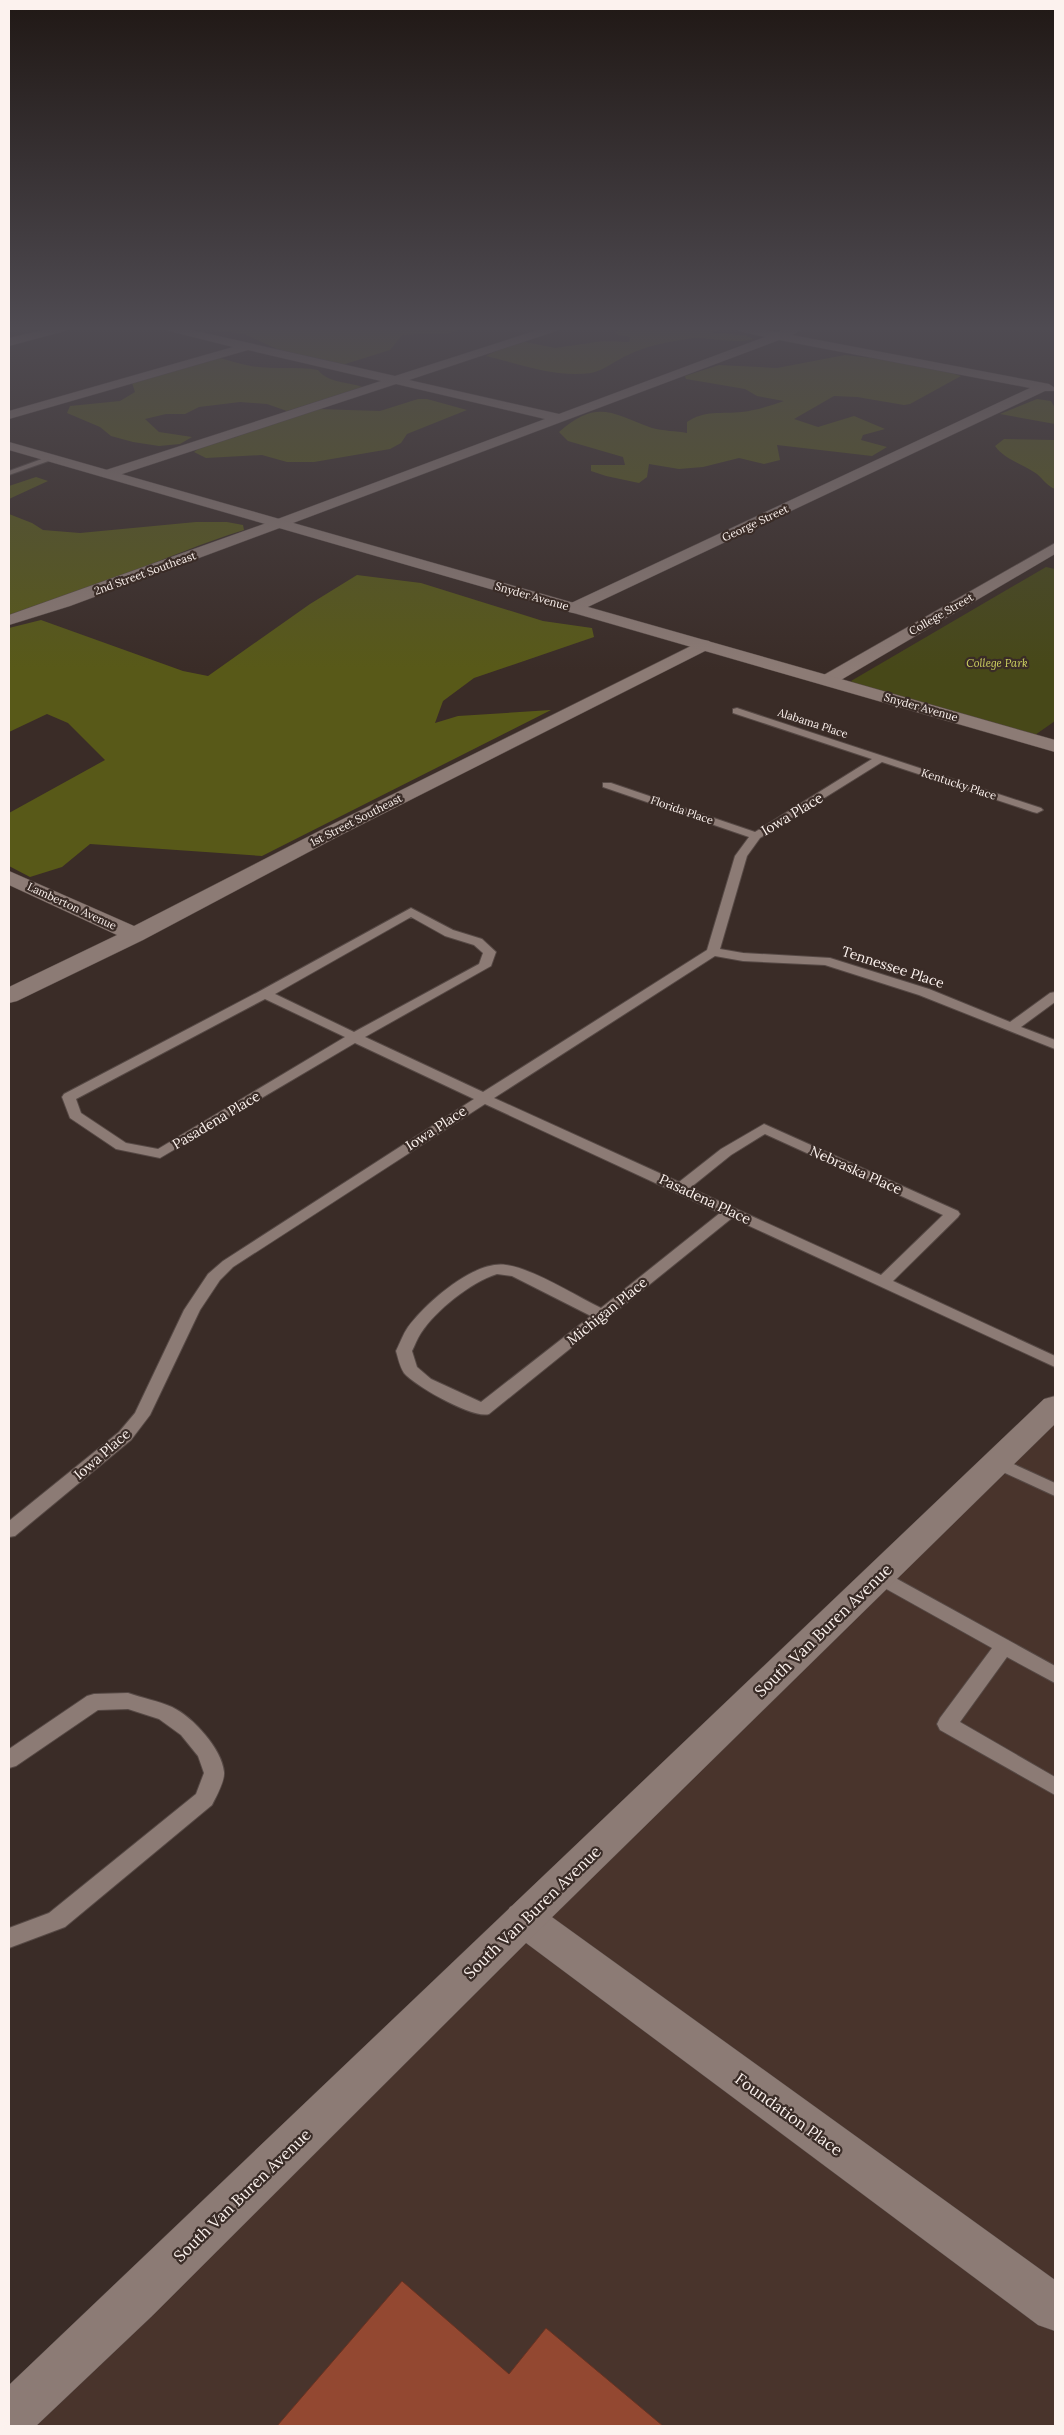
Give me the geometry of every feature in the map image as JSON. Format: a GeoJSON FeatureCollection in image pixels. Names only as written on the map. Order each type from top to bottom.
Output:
{"type":"FeatureCollection","features":[{"type":"Feature","properties":{"kind":"street"},"geometry":{"type":"LineString","coordinates":[[108,474],[204,443]]}},
{"type":"Feature","properties":{"kind":"street","name":"2nd Street Southeast"},"geometry":{"type":"LineString","coordinates":[[9,620],[64,602],[280,523],[494,443]]}},
{"type":"Feature","properties":{"kind":"street","name":"George Street"},"geometry":{"type":"LineString","coordinates":[[575,608],[931,443]]}},
{"type":"Feature","properties":{"kind":"street","name":"Snyder Avenue"},"geometry":{"type":"LineString","coordinates":[[9,446],[1055,746]]}},
{"type":"Feature","properties":{"kind":"street","name":"College Street"},"geometry":{"type":"LineString","coordinates":[[828,680],[1055,548]]}},
{"type":"Feature","properties":{"kind":"street","name":"1st Street Southeast"},"geometry":{"type":"LineString","coordinates":[[9,996],[135,935],[330,833],[703,645]]}},
{"type":"Feature","properties":{"kind":"street","name":"Lamberton Avenue"},"geometry":{"type":"LineString","coordinates":[[9,877],[135,935]]}},
{"type":"Feature","properties":{"kind":"street","name":"South Van Buren Avenue"},"geometry":{"type":"LineString","coordinates":[[9,2418],[135,2299],[524,1919],[1055,1406]]}},
{"type":"Feature","properties":{"kind":"street","name":"Foundation Place"},"geometry":{"type":"LineString","coordinates":[[524,1919],[1055,2308]]}},
{"type":"Feature","properties":{"kind":"lane"},"geometry":{"type":"LineString","coordinates":[[9,473],[53,458]]}},
{"type":"Feature","properties":{"kind":"lane","name":"Alabama Place"},"geometry":{"type":"LineString","coordinates":[[737,711],[881,758]]}},
{"type":"Feature","properties":{"kind":"lane","name":"Kentucky Place"},"geometry":{"type":"LineString","coordinates":[[881,758],[1037,810]]}},
{"type":"Feature","properties":{"kind":"lane","name":"Iowa Place"},"geometry":{"type":"LineString","coordinates":[[9,1531],[125,1436],[142,1415],[192,1310],[214,1277],[221,1270],[484,1097],[713,952],[741,856],[756,836],[881,758]]}},
{"type":"Feature","properties":{"kind":"lane","name":"Florida Place"},"geometry":{"type":"LineString","coordinates":[[607,785],[756,836]]}},
{"type":"Feature","properties":{"kind":"lane","name":"Pasadena Place"},"geometry":{"type":"LineString","coordinates":[[411,912],[449,933],[478,942],[490,952],[485,966],[355,1038],[160,1154],[121,1146],[75,1115],[69,1096],[265,994],[411,912]]}},
{"type":"Feature","properties":{"kind":"lane","name":"Tennessee Place"},"geometry":{"type":"LineString","coordinates":[[713,952],[743,957],[826,961],[924,992],[1055,1045]]}},
{"type":"Feature","properties":{"kind":"lane","name":"Pasadena Place"},"geometry":{"type":"LineString","coordinates":[[265,994],[355,1038],[1055,1362]]}},
{"type":"Feature","properties":{"kind":"lane"},"geometry":{"type":"LineString","coordinates":[[1012,1027],[1055,996]]}},
{"type":"Feature","properties":{"kind":"lane","name":"Nebraska Place"},"geometry":{"type":"LineString","coordinates":[[681,1188],[726,1152],[764,1128],[953,1214],[883,1282]]}},
{"type":"Feature","properties":{"kind":"lane","name":"Michigan Place"},"geometry":{"type":"LineString","coordinates":[[602,1315],[517,1272],[502,1269],[480,1276],[449,1297],[416,1328],[404,1351],[410,1369],[425,1383],[483,1410],[602,1315],[731,1212]]}},
{"type":"Feature","properties":{"kind":"lane"},"geometry":{"type":"LineString","coordinates":[[998,1462],[1055,1490]]}},
{"type":"Feature","properties":{"kind":"lane"},"geometry":{"type":"LineString","coordinates":[[879,1576],[1055,1675]]}},
{"type":"Feature","properties":{"kind":"lane"},"geometry":{"type":"LineString","coordinates":[[1004,1646],[947,1724],[1055,1787]]}},
{"type":"Feature","properties":{"kind":"lane"},"geometry":{"type":"LineString","coordinates":[[9,1760],[94,1702],[128,1701],[166,1713],[188,1729],[207,1752],[214,1774],[205,1799],[64,1914],[56,1920],[9,1938]]}},
{"type":"Feature","properties":{"kind":"shaded area"},"geometry":{"type":"Polygon","coordinates":[[[137,443],[182,443],[180,444],[159,446],[137,443]]]}},
{"type":"Feature","properties":{"kind":"shaded area"},"geometry":{"type":"Polygon","coordinates":[[[401,443],[390,449],[314,462],[287,462],[262,455],[206,458],[194,452],[205,444],[401,443]]]}},
{"type":"Feature","properties":{"kind":"shaded area"},"geometry":{"type":"Polygon","coordinates":[[[574,443],[871,443],[887,447],[872,456],[777,445],[780,460],[764,464],[739,458],[703,467],[679,469],[649,464],[647,477],[639,483],[591,471],[591,465],[625,465],[623,457],[574,443]]]}},
{"type":"Feature","properties":{"kind":"shaded area"},"geometry":{"type":"Polygon","coordinates":[[[999,443],[1055,443],[1055,489],[1032,470],[1009,458],[995,446],[999,443]]]}},
{"type":"Feature","properties":{"kind":"shaded area"},"geometry":{"type":"Polygon","coordinates":[[[36,477],[48,481],[9,499],[9,486],[36,477]]]}},
{"type":"Feature","properties":{"kind":"shaded area"},"geometry":{"type":"Polygon","coordinates":[[[9,514],[32,523],[43,530],[80,533],[196,522],[227,522],[243,525],[244,530],[69,596],[9,615],[9,514]]]}},
{"type":"Feature","properties":{"kind":"shaded area"},"geometry":{"type":"Polygon","coordinates":[[[357,575],[421,583],[543,621],[592,628],[594,637],[474,678],[443,701],[435,723],[458,716],[551,710],[262,856],[90,844],[62,867],[30,877],[9,866],[9,813],[105,760],[68,723],[47,714],[9,732],[9,628],[41,620],[183,671],[208,676],[310,604],[357,575]]]}},
{"type":"Feature","properties":{"kind":"shaded area"},"geometry":{"type":"Polygon","coordinates":[[[1055,1406],[1055,2426],[9,2426],[9,2416],[1055,1406]]]}},
{"type":"Feature","properties":{"kind":"green space","name":"College Park"},"geometry":{"type":"Polygon","coordinates":[[[1046,567],[1055,569],[1055,721],[1035,735],[853,684],[851,681],[1046,567]]]}},
{"type":"Feature","properties":{"kind":"building"},"geometry":{"type":"Polygon","coordinates":[[[402,2281],[509,2374],[546,2328],[663,2426],[277,2426],[402,2281]]]}}]}
